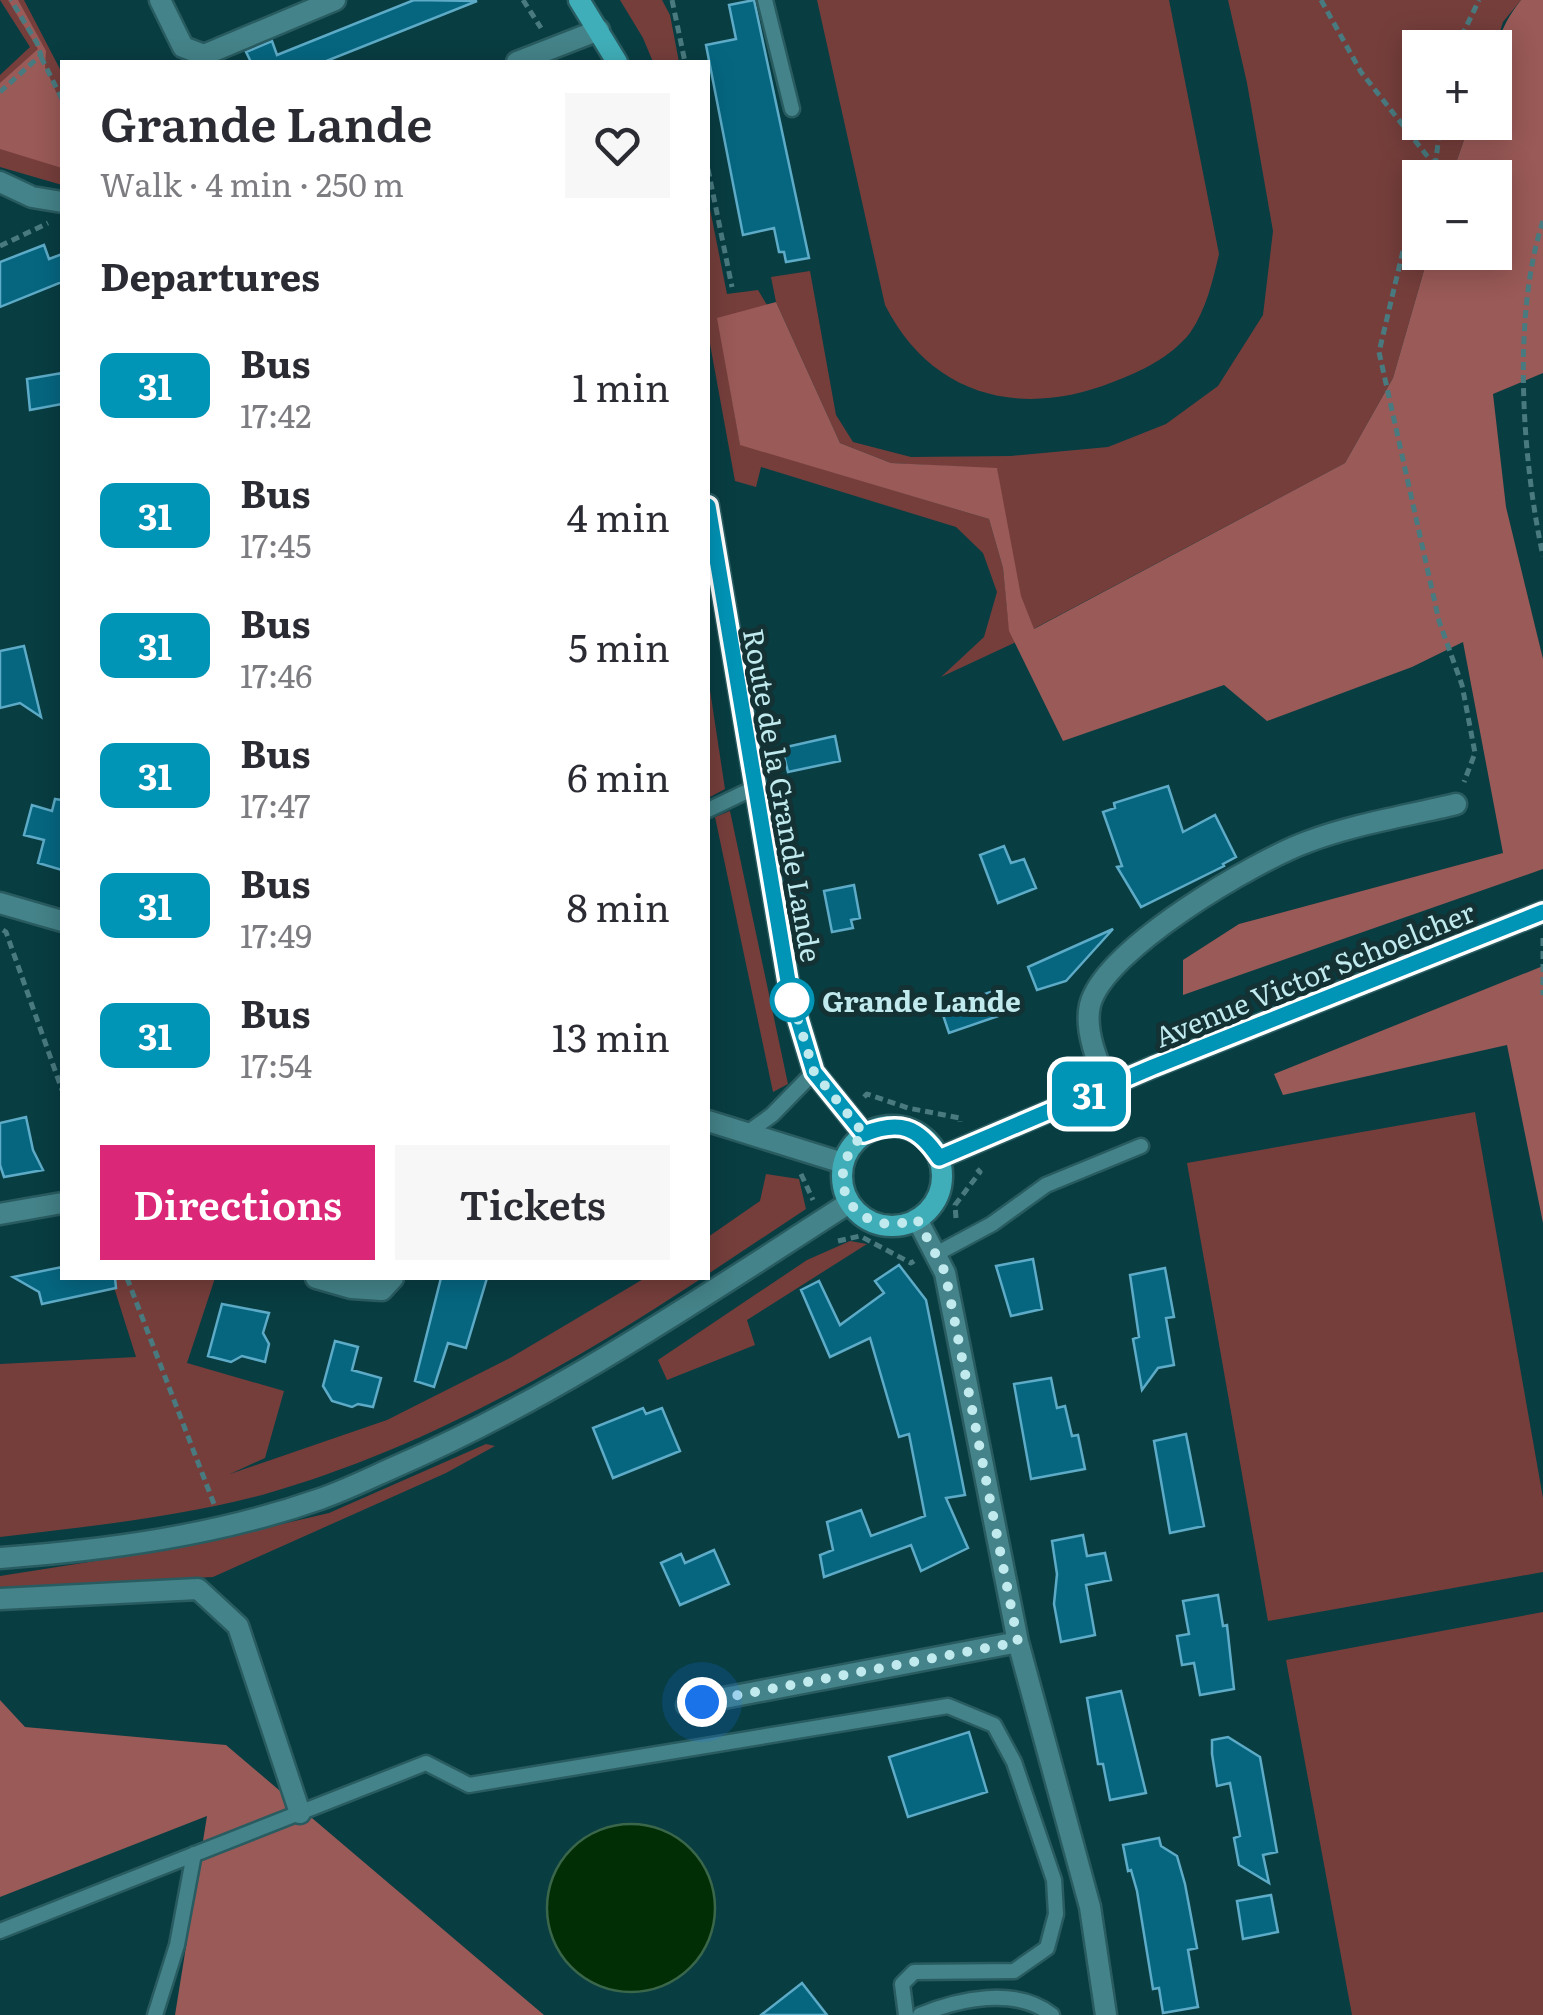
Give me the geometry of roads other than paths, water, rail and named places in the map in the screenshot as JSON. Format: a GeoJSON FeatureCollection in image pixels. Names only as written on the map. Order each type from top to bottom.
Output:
{"type":"FeatureCollection","features":[{"type":"Feature","properties":{"kind":"street"},"geometry":{"type":"LineString","coordinates":[[160,0],[182,47],[206,59],[335,0]]}},
{"type":"Feature","properties":{"kind":"street"},"geometry":{"type":"LineString","coordinates":[[579,0],[616,60]]}},
{"type":"Feature","properties":{"kind":"street"},"geometry":{"type":"LineString","coordinates":[[522,60],[599,30]]}},
{"type":"Feature","properties":{"kind":"street"},"geometry":{"type":"LineString","coordinates":[[0,182],[32,196],[60,202]]}},
{"type":"Feature","properties":{"kind":"street","name":"Route de la Grande Lande"},"geometry":{"type":"LineString","coordinates":[[710,517],[790,993],[814,1072],[864,1134]]}},
{"type":"Feature","properties":{"kind":"street"},"geometry":{"type":"LineString","coordinates":[[1108,1086],[1089,1023],[1090,1004],[1098,988],[1138,944],[1223,885],[1307,842],[1456,804]]}},
{"type":"Feature","properties":{"kind":"street"},"geometry":{"type":"LineString","coordinates":[[0,903],[60,920]]}},
{"type":"Feature","properties":{"kind":"street","name":"Avenue Victor Schoelcher"},"geometry":{"type":"LineString","coordinates":[[939,1158],[1543,912]]}},
{"type":"Feature","properties":{"kind":"street"},"geometry":{"type":"LineString","coordinates":[[710,1122],[843,1163]]}},
{"type":"Feature","properties":{"kind":"street"},"geometry":{"type":"LineString","coordinates":[[885,1126],[908,1128],[927,1139],[939,1158],[943,1181],[935,1203],[917,1219],[899,1226],[880,1224],[862,1216],[849,1203],[842,1183],[843,1163],[851,1146],[864,1134],[885,1126]]}},
{"type":"Feature","properties":{"kind":"street"},"geometry":{"type":"LineString","coordinates":[[0,1214],[60,1203]]}},
{"type":"Feature","properties":{"kind":"street"},"geometry":{"type":"LineString","coordinates":[[0,1558],[76,1552],[222,1526],[320,1499],[471,1434],[597,1364],[849,1203]]}},
{"type":"Feature","properties":{"kind":"street"},"geometry":{"type":"LineString","coordinates":[[917,1219],[945,1272],[1018,1642],[1090,1908],[1106,2015]]}},
{"type":"Feature","properties":{"kind":"street"},"geometry":{"type":"LineString","coordinates":[[323,1280],[350,1288],[382,1290],[391,1280]]}},
{"type":"Feature","properties":{"kind":"street"},"geometry":{"type":"LineString","coordinates":[[0,1599],[198,1589],[238,1626],[300,1813]]}},
{"type":"Feature","properties":{"kind":"street"},"geometry":{"type":"LineString","coordinates":[[687,1705],[1018,1642]]}},
{"type":"Feature","properties":{"kind":"lane"},"geometry":{"type":"LineString","coordinates":[[765,0],[792,109]]}},
{"type":"Feature","properties":{"kind":"lane"},"geometry":{"type":"LineString","coordinates":[[710,809],[754,788]]}},
{"type":"Feature","properties":{"kind":"lane"},"geometry":{"type":"LineString","coordinates":[[747,1133],[772,1115],[814,1072]]}},
{"type":"Feature","properties":{"kind":"lane"},"geometry":{"type":"LineString","coordinates":[[934,1250],[992,1224],[1046,1185],[1141,1146]]}},
{"type":"Feature","properties":{"kind":"lane"},"geometry":{"type":"LineString","coordinates":[[0,1931],[426,1763],[469,1785],[948,1706],[994,1725],[1014,1762],[1054,1880],[1056,1914],[1047,1948],[1014,1972],[914,1972],[902,1984],[906,2015]]}},
{"type":"Feature","properties":{"kind":"lane"},"geometry":{"type":"LineString","coordinates":[[155,2015],[178,1945],[194,1854]]}},
{"type":"Feature","properties":{"kind":"lane"},"geometry":{"type":"LineString","coordinates":[[920,2015],[948,2004],[984,1999],[1019,2001],[1052,2015]]}},
{"type":"Feature","properties":{"kind":"place","name":"Grande Lande"},"geometry":{"type":"Point","coordinates":[792,1000]}}]}
